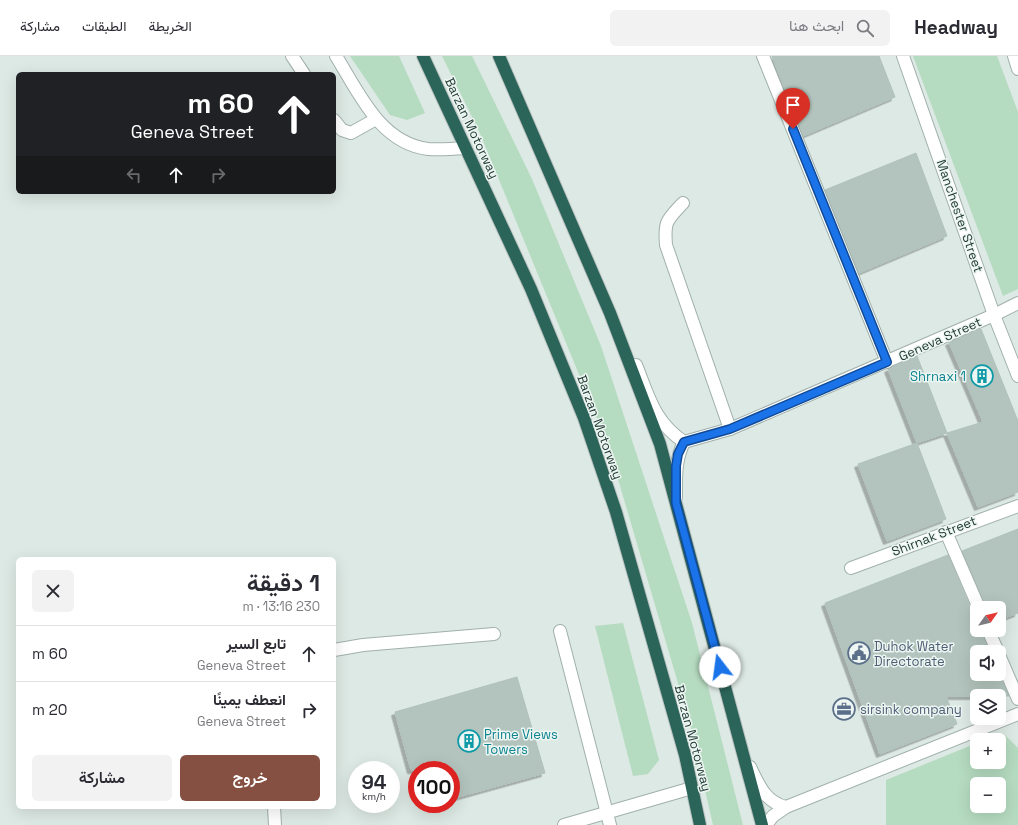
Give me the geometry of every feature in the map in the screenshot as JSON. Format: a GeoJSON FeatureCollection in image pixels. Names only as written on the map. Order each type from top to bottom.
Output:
{"type":"FeatureCollection","features":[{"type":"Feature","properties":{"kind":"highway","name":"Barzan Motorway"},"geometry":{"type":"LineString","coordinates":[[423,56],[531,289],[584,418],[616,512],[683,748],[700,825]]}},
{"type":"Feature","properties":{"kind":"highway"},"geometry":{"type":"LineString","coordinates":[[499,56],[621,342],[660,444],[762,825]]}},
{"type":"Feature","properties":{"kind":"street"},"geometry":{"type":"LineString","coordinates":[[292,56],[303,72]]}},
{"type":"Feature","properties":{"kind":"street"},"geometry":{"type":"LineString","coordinates":[[336,56],[376,119],[392,135],[414,146],[429,149],[465,148]]}},
{"type":"Feature","properties":{"kind":"street"},"geometry":{"type":"LineString","coordinates":[[763,56],[887,362]]}},
{"type":"Feature","properties":{"kind":"street","name":"Manchester Street"},"geometry":{"type":"LineString","coordinates":[[903,56],[994,315],[1018,376]]}},
{"type":"Feature","properties":{"kind":"street"},"geometry":{"type":"LineString","coordinates":[[1014,56],[1018,69]]}},
{"type":"Feature","properties":{"kind":"street"},"geometry":{"type":"LineString","coordinates":[[336,122],[342,130],[351,133],[376,119]]}},
{"type":"Feature","properties":{"kind":"street"},"geometry":{"type":"LineString","coordinates":[[683,203],[668,218],[664,228],[666,245],[730,429]]}},
{"type":"Feature","properties":{"kind":"street","name":"Geneva Street"},"geometry":{"type":"LineString","coordinates":[[684,442],[730,429],[887,362],[1018,303]]}},
{"type":"Feature","properties":{"kind":"street"},"geometry":{"type":"LineString","coordinates":[[621,342],[631,354],[659,419],[670,432],[684,442],[678,454],[676,466],[676,503]]}},
{"type":"Feature","properties":{"kind":"street","name":"Shirnak Street"},"geometry":{"type":"LineString","coordinates":[[851,568],[1018,506]]}},
{"type":"Feature","properties":{"kind":"street"},"geometry":{"type":"LineString","coordinates":[[946,532],[976,601]]}},
{"type":"Feature","properties":{"kind":"street"},"geometry":{"type":"LineString","coordinates":[[560,631],[610,825]]}},
{"type":"Feature","properties":{"kind":"street"},"geometry":{"type":"LineString","coordinates":[[336,650],[363,645],[494,634]]}},
{"type":"Feature","properties":{"kind":"street"},"geometry":{"type":"LineString","coordinates":[[1006,671],[1018,699]]}},
{"type":"Feature","properties":{"kind":"street"},"geometry":{"type":"LineString","coordinates":[[766,825],[774,816],[786,807],[1018,714]]}},
{"type":"Feature","properties":{"kind":"street"},"geometry":{"type":"LineString","coordinates":[[744,757],[765,796],[777,804],[786,807]]}},
{"type":"Feature","properties":{"kind":"street"},"geometry":{"type":"LineString","coordinates":[[564,825],[692,788]]}},
{"type":"Feature","properties":{"kind":"street"},"geometry":{"type":"LineString","coordinates":[[274,809],[275,825]]}},
{"type":"Feature","properties":{"kind":"green space"},"geometry":{"type":"Polygon","coordinates":[[[350,56],[399,56],[425,113],[407,120],[390,115],[350,56]]]}},
{"type":"Feature","properties":{"kind":"green space"},"geometry":{"type":"Polygon","coordinates":[[[442,56],[472,56],[532,179],[601,346],[692,623],[743,825],[713,825],[690,724],[608,445],[479,131],[442,56]]]}},
{"type":"Feature","properties":{"kind":"green space"},"geometry":{"type":"Polygon","coordinates":[[[913,56],[997,56],[1018,112],[1018,289],[1003,296],[913,56]]]}},
{"type":"Feature","properties":{"kind":"green space"},"geometry":{"type":"Polygon","coordinates":[[[623,623],[659,760],[648,774],[633,776],[595,626],[623,623]]]}},
{"type":"Feature","properties":{"kind":"green space"},"geometry":{"type":"Polygon","coordinates":[[[1006,736],[1018,748],[1018,825],[886,825],[886,780],[970,746],[970,769],[1006,769],[1006,736]]]}},
{"type":"Feature","properties":{"kind":"building"},"geometry":{"type":"Polygon","coordinates":[[[772,56],[879,56],[895,97],[803,136],[772,56]]]}},
{"type":"Feature","properties":{"kind":"building"},"geometry":{"type":"Polygon","coordinates":[[[916,153],[947,236],[859,273],[825,190],[916,153]]]}},
{"type":"Feature","properties":{"kind":"building"},"geometry":{"type":"Polygon","coordinates":[[[981,329],[1018,421],[1018,492],[978,507],[947,433],[983,422],[949,342],[981,329]]]}},
{"type":"Feature","properties":{"kind":"building"},"geometry":{"type":"Polygon","coordinates":[[[917,356],[947,433],[917,443],[888,369],[917,356]]]}},
{"type":"Feature","properties":{"kind":"building"},"geometry":{"type":"Polygon","coordinates":[[[917,443],[946,519],[887,541],[858,464],[917,443]]]}},
{"type":"Feature","properties":{"kind":"building"},"geometry":{"type":"Polygon","coordinates":[[[1018,529],[1018,613],[1006,617],[1006,601],[983,601],[962,551],[1018,529]]]}},
{"type":"Feature","properties":{"kind":"building"},"geometry":{"type":"Polygon","coordinates":[[[948,555],[970,606],[970,637],[984,637],[987,645],[970,645],[970,681],[1002,681],[1006,689],[970,689],[970,696],[946,696],[957,724],[880,754],[825,603],[948,555]]]}},
{"type":"Feature","properties":{"kind":"building","name":"Prime Views Towers"},"geometry":{"type":"Polygon","coordinates":[[[517,677],[545,773],[460,797],[460,761],[409,761],[395,712],[517,677]]]}},
{"type":"Feature","properties":{"kind":"place","name":"Shrnaxi 1"},"geometry":{"type":"Point","coordinates":[982,376]}},
{"type":"Feature","properties":{"kind":"place","name":"Duhok Water Directorate"},"geometry":{"type":"Point","coordinates":[859,653]}},
{"type":"Feature","properties":{"kind":"place","name":"sirsink company"},"geometry":{"type":"Point","coordinates":[844,709]}},
{"type":"Feature","properties":{"kind":"place","name":"Prime Views Towers"},"geometry":{"type":"Point","coordinates":[469,741]}},
{"type":"Feature","properties":{"kind":"route"},"geometry":{"type":"LineString","coordinates":[[720,667],[676,503],[676,466],[678,454],[684,442],[730,429],[887,362],[793,129]]}}]}
